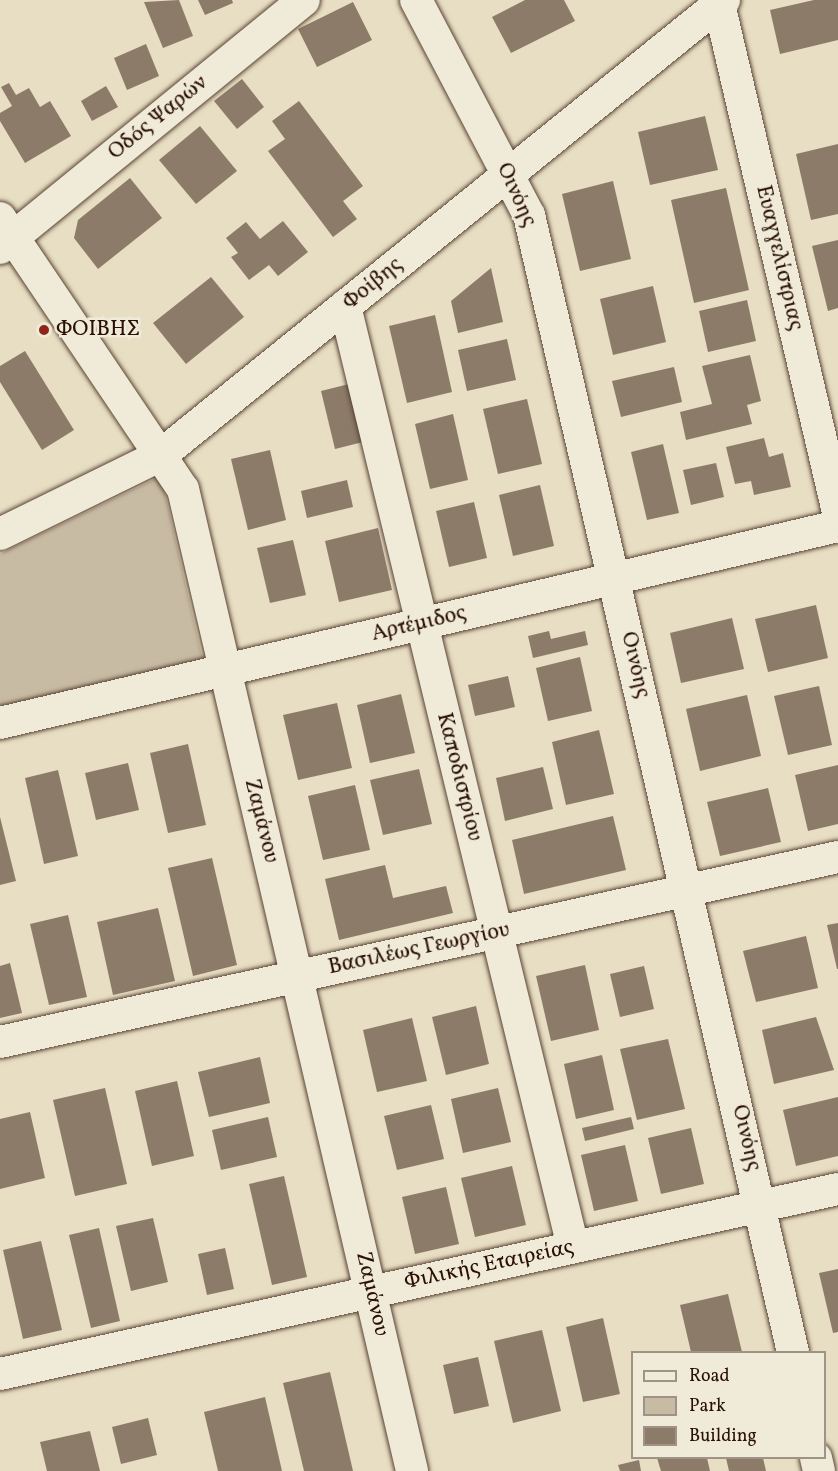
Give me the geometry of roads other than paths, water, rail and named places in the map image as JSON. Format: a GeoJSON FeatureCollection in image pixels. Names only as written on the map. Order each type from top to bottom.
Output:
{"type":"FeatureCollection","features":[{"type":"Feature","properties":{"kind":"street","name":"Οδóς Ψαρών"},"geometry":{"type":"LineString","coordinates":[[4,234],[304,0]]}},
{"type":"Feature","properties":{"kind":"street","name":"Οινόης"},"geometry":{"type":"LineString","coordinates":[[416,0],[529,215],[762,1205],[794,1351]]}},
{"type":"Feature","properties":{"kind":"street","name":"Φοίβης"},"geometry":{"type":"LineString","coordinates":[[0,534],[161,455],[722,2]]}},
{"type":"Feature","properties":{"kind":"street","name":"Ευαγγελίστριας"},"geometry":{"type":"LineString","coordinates":[[722,2],[838,512]]}},
{"type":"Feature","properties":{"kind":"street","name":"Ζαμάνου"},"geometry":{"type":"LineString","coordinates":[[4,234],[183,489],[224,670],[299,976],[412,1471]]}},
{"type":"Feature","properties":{"kind":"street","name":"Καποδιστρίου"},"geometry":{"type":"LineString","coordinates":[[345,306],[573,1247]]}},
{"type":"Feature","properties":{"kind":"street","name":"Αρτέμιδος"},"geometry":{"type":"LineString","coordinates":[[0,723],[838,526]]}},
{"type":"Feature","properties":{"kind":"street","name":"Βασιλέως Γεωργίου"},"geometry":{"type":"LineString","coordinates":[[0,1042],[838,856]]}},
{"type":"Feature","properties":{"kind":"street","name":"Φιλικής Εταιρείας"},"geometry":{"type":"LineString","coordinates":[[0,1374],[838,1189]]}},
{"type":"Feature","properties":{"kind":"place","name":"ΦΟΙΒΗΣ"},"geometry":{"type":"Point","coordinates":[44,330]}}]}
